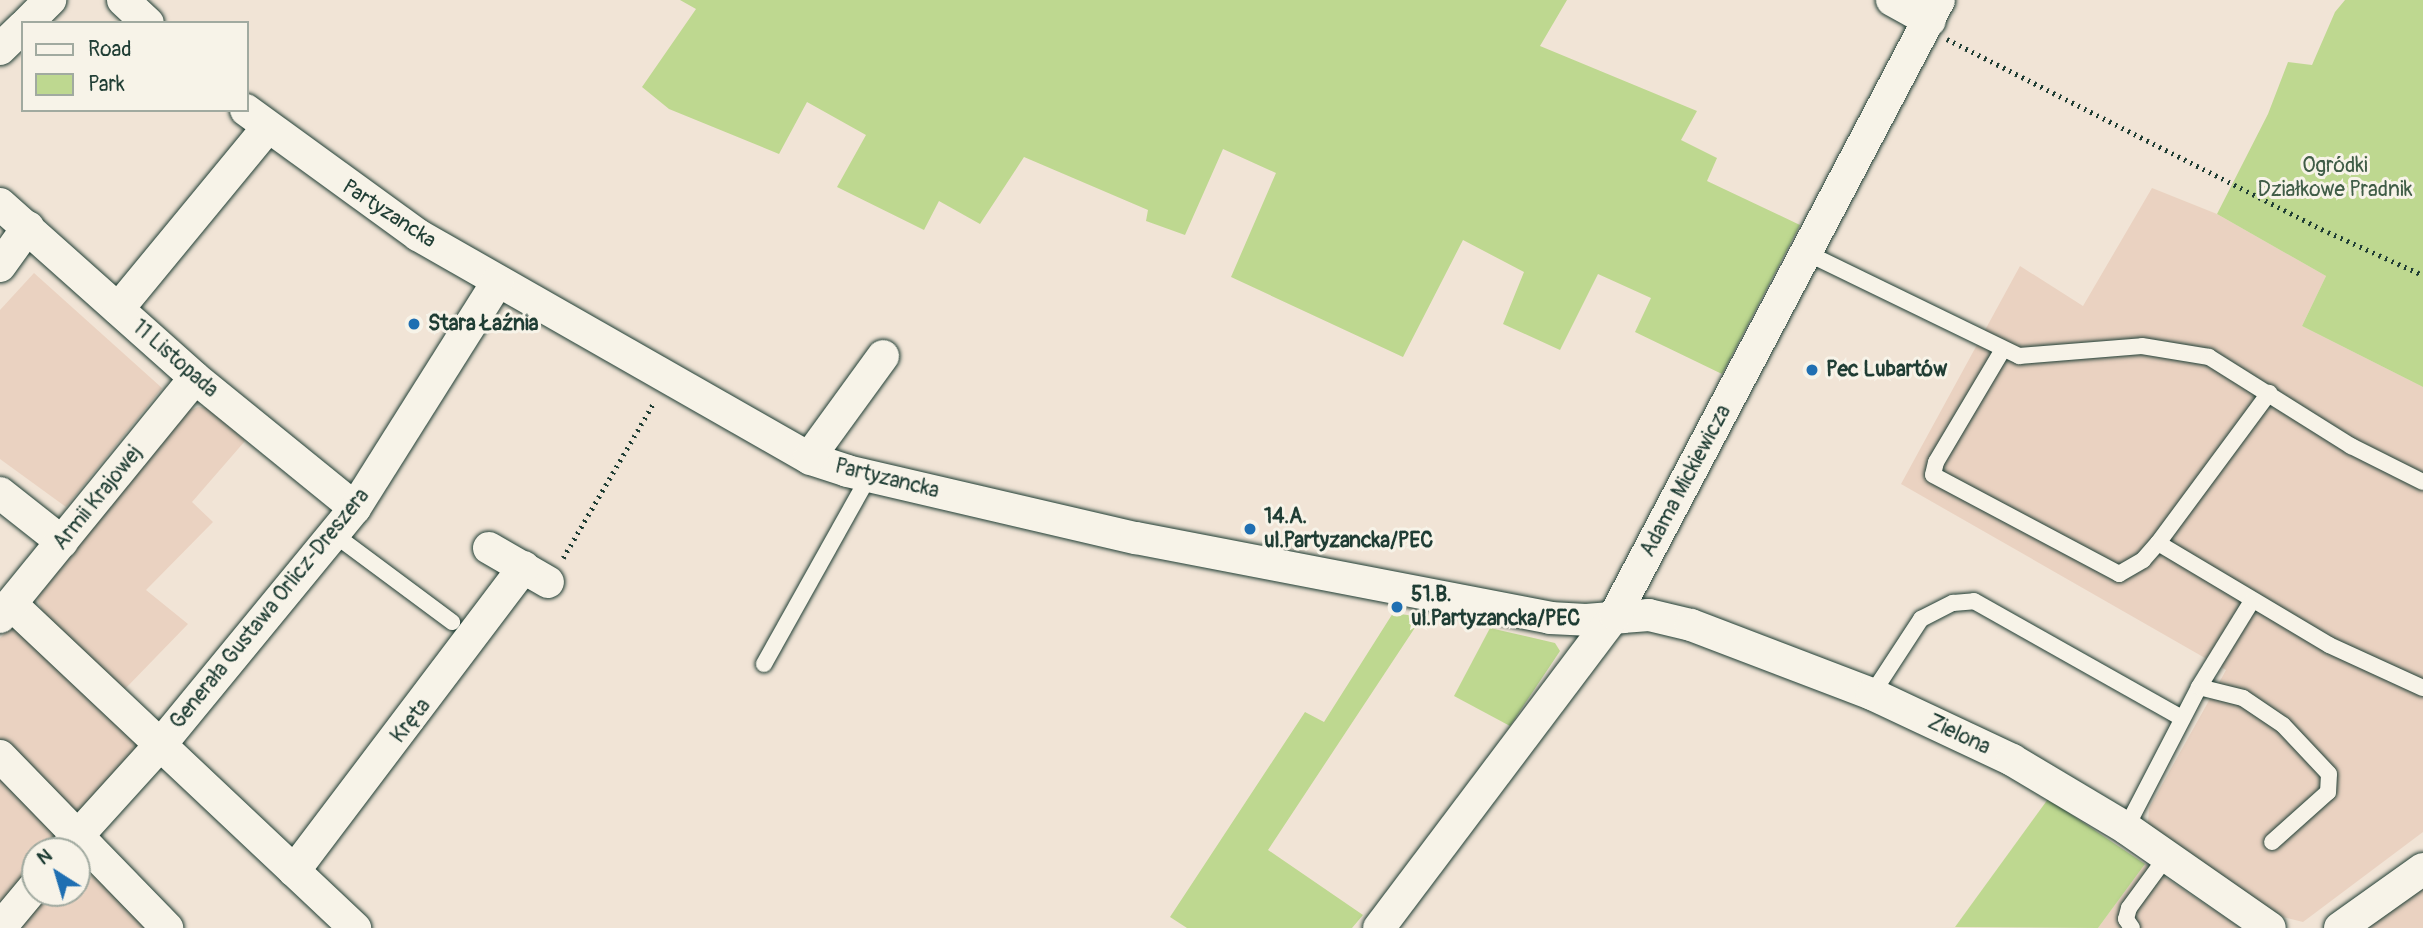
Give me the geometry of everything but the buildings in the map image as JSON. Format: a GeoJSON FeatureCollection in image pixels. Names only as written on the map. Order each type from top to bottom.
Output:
{"type":"FeatureCollection","features":[{"type":"Feature","properties":{"kind":"street"},"geometry":{"type":"LineString","coordinates":[[29,21],[50,0]]}},
{"type":"Feature","properties":{"kind":"street"},"geometry":{"type":"LineString","coordinates":[[123,0],[146,21]]}},
{"type":"Feature","properties":{"kind":"street"},"geometry":{"type":"LineString","coordinates":[[1892,0],[1931,16]]}},
{"type":"Feature","properties":{"kind":"street","name":"Adama Mickiewicza"},"geometry":{"type":"LineString","coordinates":[[1379,928],[1615,615],[1931,16]]}},
{"type":"Feature","properties":{"kind":"street"},"geometry":{"type":"LineString","coordinates":[[0,49],[21,29]]}},
{"type":"Feature","properties":{"kind":"street"},"geometry":{"type":"LineString","coordinates":[[118,309],[257,119]]}},
{"type":"Feature","properties":{"kind":"street","name":"Partyzancka"},"geometry":{"type":"LineString","coordinates":[[257,119],[408,228],[810,458],[869,476],[1136,538],[1550,618],[1586,620],[1615,615]]}},
{"type":"Feature","properties":{"kind":"street","name":"11 Listopada"},"geometry":{"type":"LineString","coordinates":[[0,204],[195,378],[355,508]]}},
{"type":"Feature","properties":{"kind":"street"},"geometry":{"type":"LineString","coordinates":[[0,266],[28,227]]}},
{"type":"Feature","properties":{"kind":"street","name":"Generała Gustawa Orlicz-Dreszera"},"geometry":{"type":"LineString","coordinates":[[76,837],[161,744],[335,535],[355,508],[498,281]]}},
{"type":"Feature","properties":{"kind":"street"},"geometry":{"type":"LineString","coordinates":[[810,458],[883,356]]}},
{"type":"Feature","properties":{"kind":"street","name":"Armii Krajowej"},"geometry":{"type":"LineString","coordinates":[[5,610],[195,378]]}},
{"type":"Feature","properties":{"kind":"street"},"geometry":{"type":"LineString","coordinates":[[0,493],[62,542]]}},
{"type":"Feature","properties":{"kind":"street"},"geometry":{"type":"LineString","coordinates":[[489,548],[536,575]]}},
{"type":"Feature","properties":{"kind":"street","name":"Kręta"},"geometry":{"type":"LineString","coordinates":[[294,871],[536,575]]}},
{"type":"Feature","properties":{"kind":"street"},"geometry":{"type":"LineString","coordinates":[[5,610],[161,744],[355,928]]}},
{"type":"Feature","properties":{"kind":"street","name":"Zielona"},"geometry":{"type":"LineString","coordinates":[[1615,615],[1649,615],[1691,625],[1872,694],[2012,760],[2126,828],[2270,928]]}},
{"type":"Feature","properties":{"kind":"street"},"geometry":{"type":"LineString","coordinates":[[0,756],[66,837]]}},
{"type":"Feature","properties":{"kind":"street"},"geometry":{"type":"LineString","coordinates":[[91,861],[167,928]]}},
{"type":"Feature","properties":{"kind":"street"},"geometry":{"type":"LineString","coordinates":[[2340,928],[2423,869]]}},
{"type":"Feature","properties":{"kind":"street"},"geometry":{"type":"LineString","coordinates":[[0,928],[21,903]]}},
{"type":"Feature","properties":{"kind":"lane"},"geometry":{"type":"LineString","coordinates":[[1807,253],[2002,351],[2039,357],[2142,345],[2209,357],[2351,446],[2423,482]]}},
{"type":"Feature","properties":{"kind":"lane"},"geometry":{"type":"LineString","coordinates":[[2002,351],[1936,462],[1933,475],[1937,481],[2110,572],[2133,568],[2158,543],[2269,393]]}},
{"type":"Feature","properties":{"kind":"lane"},"geometry":{"type":"LineString","coordinates":[[764,664],[869,476]]}},
{"type":"Feature","properties":{"kind":"lane"},"geometry":{"type":"LineString","coordinates":[[335,535],[452,622]]}},
{"type":"Feature","properties":{"kind":"lane"},"geometry":{"type":"LineString","coordinates":[[2158,543],[2329,645],[2423,688]]}},
{"type":"Feature","properties":{"kind":"lane"},"geometry":{"type":"LineString","coordinates":[[1872,694],[1921,619],[1953,603],[1974,601],[2182,718]]}},
{"type":"Feature","properties":{"kind":"lane"},"geometry":{"type":"LineString","coordinates":[[2126,828],[2199,687],[2252,601]]}},
{"type":"Feature","properties":{"kind":"lane"},"geometry":{"type":"LineString","coordinates":[[2199,687],[2243,698],[2283,725],[2329,774],[2328,792],[2272,842]]}},
{"type":"Feature","properties":{"kind":"lane"},"geometry":{"type":"LineString","coordinates":[[2132,928],[2126,919],[2129,908],[2167,856]]}},
{"type":"Feature","properties":{"kind":"path"},"geometry":{"type":"LineString","coordinates":[[1931,16],[2233,184],[2423,275]]}},
{"type":"Feature","properties":{"kind":"path"},"geometry":{"type":"LineString","coordinates":[[536,575],[660,392]]}},
{"type":"Feature","properties":{"kind":"shaded area"},"geometry":{"type":"Polygon","coordinates":[[[2152,188],[2217,214],[2326,276],[2302,326],[2423,387],[2423,832],[2303,922],[2283,917],[2148,824],[2149,808],[2226,670],[1901,484],[2020,266],[2083,306],[2152,188]]]}},
{"type":"Feature","properties":{"kind":"shaded area"},"geometry":{"type":"Polygon","coordinates":[[[34,273],[162,388],[66,507],[0,459],[0,310],[34,273]]]}},
{"type":"Feature","properties":{"kind":"shaded area"},"geometry":{"type":"Polygon","coordinates":[[[198,407],[211,408],[245,441],[192,502],[213,522],[146,590],[188,624],[123,691],[43,613],[37,598],[186,412],[198,407]]]}},
{"type":"Feature","properties":{"kind":"shaded area"},"geometry":{"type":"Polygon","coordinates":[[[15,624],[143,741],[80,814],[0,739],[0,638],[15,624]]]}},
{"type":"Feature","properties":{"kind":"shaded area"},"geometry":{"type":"Polygon","coordinates":[[[0,770],[60,829],[57,837],[21,837],[21,884],[0,907],[0,770]]]}},
{"type":"Feature","properties":{"kind":"shaded area"},"geometry":{"type":"Polygon","coordinates":[[[2145,864],[2241,928],[2098,928],[2145,864]]]}},
{"type":"Feature","properties":{"kind":"shaded area"},"geometry":{"type":"Polygon","coordinates":[[[91,868],[158,928],[9,928],[28,907],[91,907],[91,868]]]}},
{"type":"Feature","properties":{"kind":"shaded area"},"geometry":{"type":"Polygon","coordinates":[[[2423,887],[2423,928],[2367,928],[2423,887]]]}},
{"type":"Feature","properties":{"kind":"green space"},"geometry":{"type":"Polygon","coordinates":[[[680,0],[1567,0],[1540,46],[1697,111],[1681,140],[1717,158],[1707,181],[1800,225],[1722,374],[1635,332],[1651,298],[1598,274],[1560,350],[1503,324],[1524,272],[1463,240],[1403,357],[1231,277],[1276,173],[1223,149],[1185,235],[1146,221],[1148,210],[1024,157],[980,224],[939,201],[924,230],[837,187],[866,135],[807,102],[779,154],[669,109],[642,87],[696,9],[680,0]]]}},
{"type":"Feature","properties":{"kind":"green space","name":"Ogródki Działkowe Pradnik"},"geometry":{"type":"Polygon","coordinates":[[[2345,0],[2423,0],[2423,387],[2302,326],[2326,276],[2217,214],[2268,114],[2288,62],[2312,65],[2335,12],[2345,0]]]}},
{"type":"Feature","properties":{"kind":"green space"},"geometry":{"type":"Polygon","coordinates":[[[1393,613],[1422,617],[1268,850],[1363,915],[1352,928],[1187,928],[1170,917],[1305,712],[1324,722],[1393,613]]]}},
{"type":"Feature","properties":{"kind":"green space"},"geometry":{"type":"Polygon","coordinates":[[[1490,628],[1555,643],[1560,651],[1510,726],[1454,696],[1490,628]]]}},
{"type":"Feature","properties":{"kind":"green space"},"geometry":{"type":"Polygon","coordinates":[[[2048,799],[2145,864],[2098,928],[1955,927],[2048,799]]]}},
{"type":"Feature","properties":{"kind":"place","name":"Stara Łaźnia"},"geometry":{"type":"Point","coordinates":[414,324]}},
{"type":"Feature","properties":{"kind":"place","name":"Pec Lubartów"},"geometry":{"type":"Point","coordinates":[1812,370]}},
{"type":"Feature","properties":{"kind":"place","name":"14.A. ul.Partyzancka/PEC"},"geometry":{"type":"Point","coordinates":[1250,529]}},
{"type":"Feature","properties":{"kind":"place","name":"51.B. ul.Partyzancka/PEC"},"geometry":{"type":"Point","coordinates":[1397,607]}}]}
